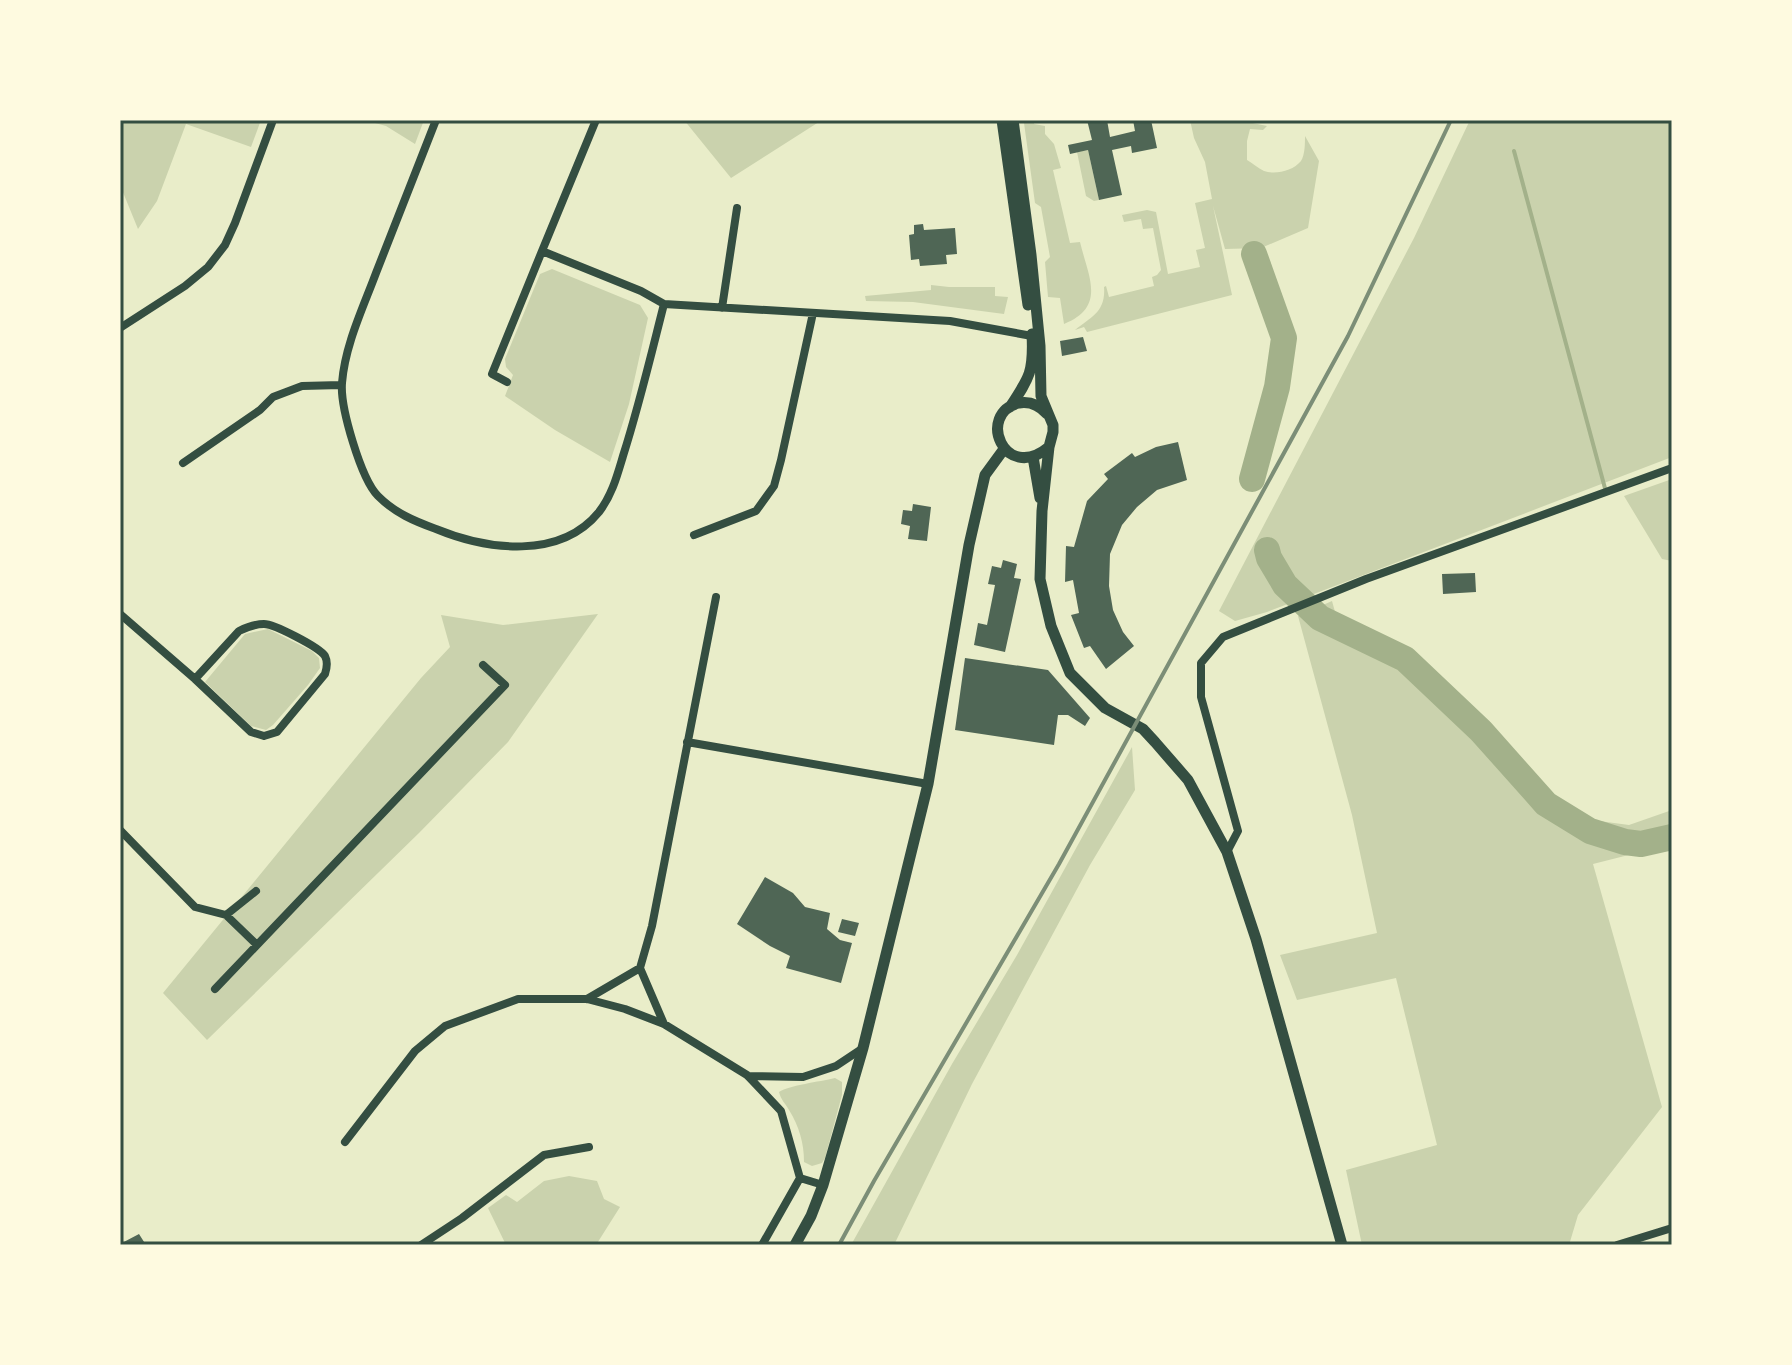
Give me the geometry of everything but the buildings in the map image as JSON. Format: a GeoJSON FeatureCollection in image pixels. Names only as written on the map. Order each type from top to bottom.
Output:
{"type":"FeatureCollection","features":[{"type":"Feature","properties":{"kind":"street"},"geometry":{"type":"LineString","coordinates":[[120,328],[185,286],[208,267],[225,245],[273,120]]}},
{"type":"Feature","properties":{"kind":"street"},"geometry":{"type":"LineString","coordinates":[[436,120],[351,338],[341,385],[362,471],[369,486],[393,510],[459,538],[487,544],[536,545],[581,530],[599,511],[612,490],[664,304]]}},
{"type":"Feature","properties":{"kind":"street"},"geometry":{"type":"LineString","coordinates":[[507,382],[492,374],[596,120]]}},
{"type":"Feature","properties":{"kind":"street"},"geometry":{"type":"LineString","coordinates":[[1004,120],[1032,336],[1032,368],[1010,407]]}},
{"type":"Feature","properties":{"kind":"street"},"geometry":{"type":"LineString","coordinates":[[1013,120],[1040,346],[1041,396],[1053,432],[1042,511],[1040,579],[1051,626],[1070,673],[1105,708],[1143,729],[1155,742],[1188,780],[1227,852],[1256,939],[1342,1245]]}},
{"type":"Feature","properties":{"kind":"street"},"geometry":{"type":"LineString","coordinates":[[722,308],[737,208]]}},
{"type":"Feature","properties":{"kind":"street"},"geometry":{"type":"LineString","coordinates":[[1024,273],[1029,266],[1027,227]]}},
{"type":"Feature","properties":{"kind":"street"},"geometry":{"type":"LineString","coordinates":[[542,251],[641,291],[664,304],[950,321],[1032,336]]}},
{"type":"Feature","properties":{"kind":"street"},"geometry":{"type":"LineString","coordinates":[[694,535],[756,511],[774,486],[813,313]]}},
{"type":"Feature","properties":{"kind":"street"},"geometry":{"type":"LineString","coordinates":[[183,463],[260,410],[273,397],[302,386],[341,385]]}},
{"type":"Feature","properties":{"kind":"street"},"geometry":{"type":"LineString","coordinates":[[1049,447],[1033,457],[1019,458],[1004,449],[997,427],[1004,412],[1017,404],[1032,403],[1050,418]]}},
{"type":"Feature","properties":{"kind":"street"},"geometry":{"type":"LineString","coordinates":[[795,1245],[823,1185],[863,1048],[928,784],[981,489],[985,475],[1004,449]]}},
{"type":"Feature","properties":{"kind":"street"},"geometry":{"type":"LineString","coordinates":[[1033,457],[1042,511]]}},
{"type":"Feature","properties":{"kind":"street"},"geometry":{"type":"LineString","coordinates":[[1227,852],[1238,831],[1201,697],[1201,663],[1223,637],[1366,579],[1672,468]]}},
{"type":"Feature","properties":{"kind":"street"},"geometry":{"type":"LineString","coordinates":[[664,1024],[640,968],[652,926],[716,597]]}},
{"type":"Feature","properties":{"kind":"street"},"geometry":{"type":"LineString","coordinates":[[120,614],[251,732],[264,736],[277,732],[325,674],[327,659],[321,652],[277,626],[265,623],[239,631],[195,679]]}},
{"type":"Feature","properties":{"kind":"street"},"geometry":{"type":"LineString","coordinates":[[215,989],[505,685],[483,665]]}},
{"type":"Feature","properties":{"kind":"street"},"geometry":{"type":"LineString","coordinates":[[687,742],[928,784]]}},
{"type":"Feature","properties":{"kind":"street"},"geometry":{"type":"LineString","coordinates":[[120,830],[195,907],[226,915],[257,945]]}},
{"type":"Feature","properties":{"kind":"street"},"geometry":{"type":"LineString","coordinates":[[226,915],[256,891]]}},
{"type":"Feature","properties":{"kind":"street"},"geometry":{"type":"LineString","coordinates":[[587,999],[640,968]]}},
{"type":"Feature","properties":{"kind":"street"},"geometry":{"type":"LineString","coordinates":[[345,1142],[415,1051],[445,1026],[518,999],[587,999],[664,1024],[747,1075],[781,1111],[800,1178],[762,1245]]}},
{"type":"Feature","properties":{"kind":"street"},"geometry":{"type":"LineString","coordinates":[[747,1075],[803,1077],[836,1066],[863,1048]]}},
{"type":"Feature","properties":{"kind":"street"},"geometry":{"type":"LineString","coordinates":[[421,1245],[544,1155],[589,1147]]}},
{"type":"Feature","properties":{"kind":"street"},"geometry":{"type":"LineString","coordinates":[[800,1178],[823,1185]]}},
{"type":"Feature","properties":{"kind":"street"},"geometry":{"type":"LineString","coordinates":[[1617,1245],[1672,1228]]}},
{"type":"Feature","properties":{"kind":"green space"},"geometry":{"type":"Polygon","coordinates":[[[120,120],[261,120],[251,147],[186,124],[157,201],[138,229],[120,185],[120,120]]]}},
{"type":"Feature","properties":{"kind":"green space"},"geometry":{"type":"Polygon","coordinates":[[[364,120],[424,120],[415,144],[386,126],[364,120]]]}},
{"type":"Feature","properties":{"kind":"green space"},"geometry":{"type":"Polygon","coordinates":[[[684,120],[822,120],[731,178],[684,120]]]}},
{"type":"Feature","properties":{"kind":"green space"},"geometry":{"type":"Polygon","coordinates":[[[1025,120],[1035,120],[1034,124],[1045,126],[1045,134],[1054,144],[1061,168],[1053,170],[1070,243],[1080,242],[1090,278],[1090,300],[1086,309],[1064,324],[1060,298],[1048,297],[1045,262],[1050,257],[1041,207],[1035,203],[1025,120]]]}},
{"type":"Feature","properties":{"kind":"green space"},"geometry":{"type":"Polygon","coordinates":[[[1190,120],[1238,120],[1267,126],[1263,130],[1250,129],[1247,160],[1273,173],[1284,171],[1301,161],[1305,136],[1319,161],[1308,228],[1261,248],[1225,249],[1213,206],[1232,295],[1087,332],[1084,327],[1075,330],[1100,308],[1104,287],[1109,297],[1154,286],[1152,277],[1161,270],[1153,228],[1143,229],[1141,219],[1124,222],[1122,215],[1147,210],[1156,212],[1168,274],[1200,267],[1196,250],[1205,248],[1195,203],[1212,199],[1205,162],[1190,120]]]}},
{"type":"Feature","properties":{"kind":"green space"},"geometry":{"type":"Polygon","coordinates":[[[1470,120],[1672,120],[1672,457],[1267,612],[1235,621],[1219,611],[1414,238],[1470,120]]]}},
{"type":"Feature","properties":{"kind":"green space"},"geometry":{"type":"Polygon","coordinates":[[[1088,150],[1099,200],[1094,201],[1086,196],[1077,152],[1088,150]]]}},
{"type":"Feature","properties":{"kind":"green space"},"geometry":{"type":"Polygon","coordinates":[[[552,269],[640,305],[648,318],[629,404],[610,462],[505,396],[513,375],[506,367],[505,359],[540,274],[552,269]]]}},
{"type":"Feature","properties":{"kind":"green space"},"geometry":{"type":"Polygon","coordinates":[[[931,285],[995,287],[995,296],[1008,297],[1004,314],[913,302],[866,301],[865,296],[931,290],[931,285]]]}},
{"type":"Feature","properties":{"kind":"green space"},"geometry":{"type":"Polygon","coordinates":[[[1672,479],[1672,561],[1662,559],[1624,496],[1672,479]]]}},
{"type":"Feature","properties":{"kind":"green space"},"geometry":{"type":"Polygon","coordinates":[[[1332,601],[1337,619],[1397,646],[1461,697],[1547,814],[1629,825],[1672,810],[1672,844],[1593,864],[1662,1107],[1578,1215],[1569,1245],[1362,1245],[1346,1170],[1437,1145],[1396,978],[1297,1000],[1280,955],[1377,933],[1352,815],[1298,616],[1332,601]]]}},
{"type":"Feature","properties":{"kind":"green space"},"geometry":{"type":"Polygon","coordinates":[[[598,614],[508,742],[207,1040],[163,993],[421,678],[450,647],[441,615],[503,625],[598,614]]]}},
{"type":"Feature","properties":{"kind":"green space"},"geometry":{"type":"Polygon","coordinates":[[[268,629],[312,651],[319,658],[320,668],[266,730],[251,726],[205,682],[245,634],[268,629]]]}},
{"type":"Feature","properties":{"kind":"green space"},"geometry":{"type":"Polygon","coordinates":[[[1132,747],[1135,790],[1090,865],[972,1084],[894,1245],[851,1245],[1017,955],[1132,747]]]}},
{"type":"Feature","properties":{"kind":"green space"},"geometry":{"type":"Polygon","coordinates":[[[835,1078],[842,1082],[842,1095],[825,1158],[822,1163],[812,1166],[804,1162],[798,1128],[779,1092],[835,1078]]]}},
{"type":"Feature","properties":{"kind":"green space"},"geometry":{"type":"Polygon","coordinates":[[[569,1176],[597,1181],[604,1199],[620,1207],[596,1245],[506,1245],[488,1208],[506,1195],[517,1202],[544,1181],[569,1176]]]}},
{"type":"Feature","properties":{"kind":"waterway"},"geometry":{"type":"LineString","coordinates":[[1514,151],[1606,492]]}},
{"type":"Feature","properties":{"kind":"waterway"},"geometry":{"type":"LineString","coordinates":[[1252,479],[1277,387],[1284,338],[1254,254]]}},
{"type":"Feature","properties":{"kind":"waterway"},"geometry":{"type":"LineString","coordinates":[[1267,550],[1285,585],[1320,618],[1405,659],[1481,731],[1546,804],[1590,831],[1625,842],[1641,844],[1672,837]]}},
{"type":"Feature","properties":{"kind":"railway"},"geometry":{"type":"LineString","coordinates":[[839,1245],[1059,864],[1348,336],[1451,120]]}}]}
